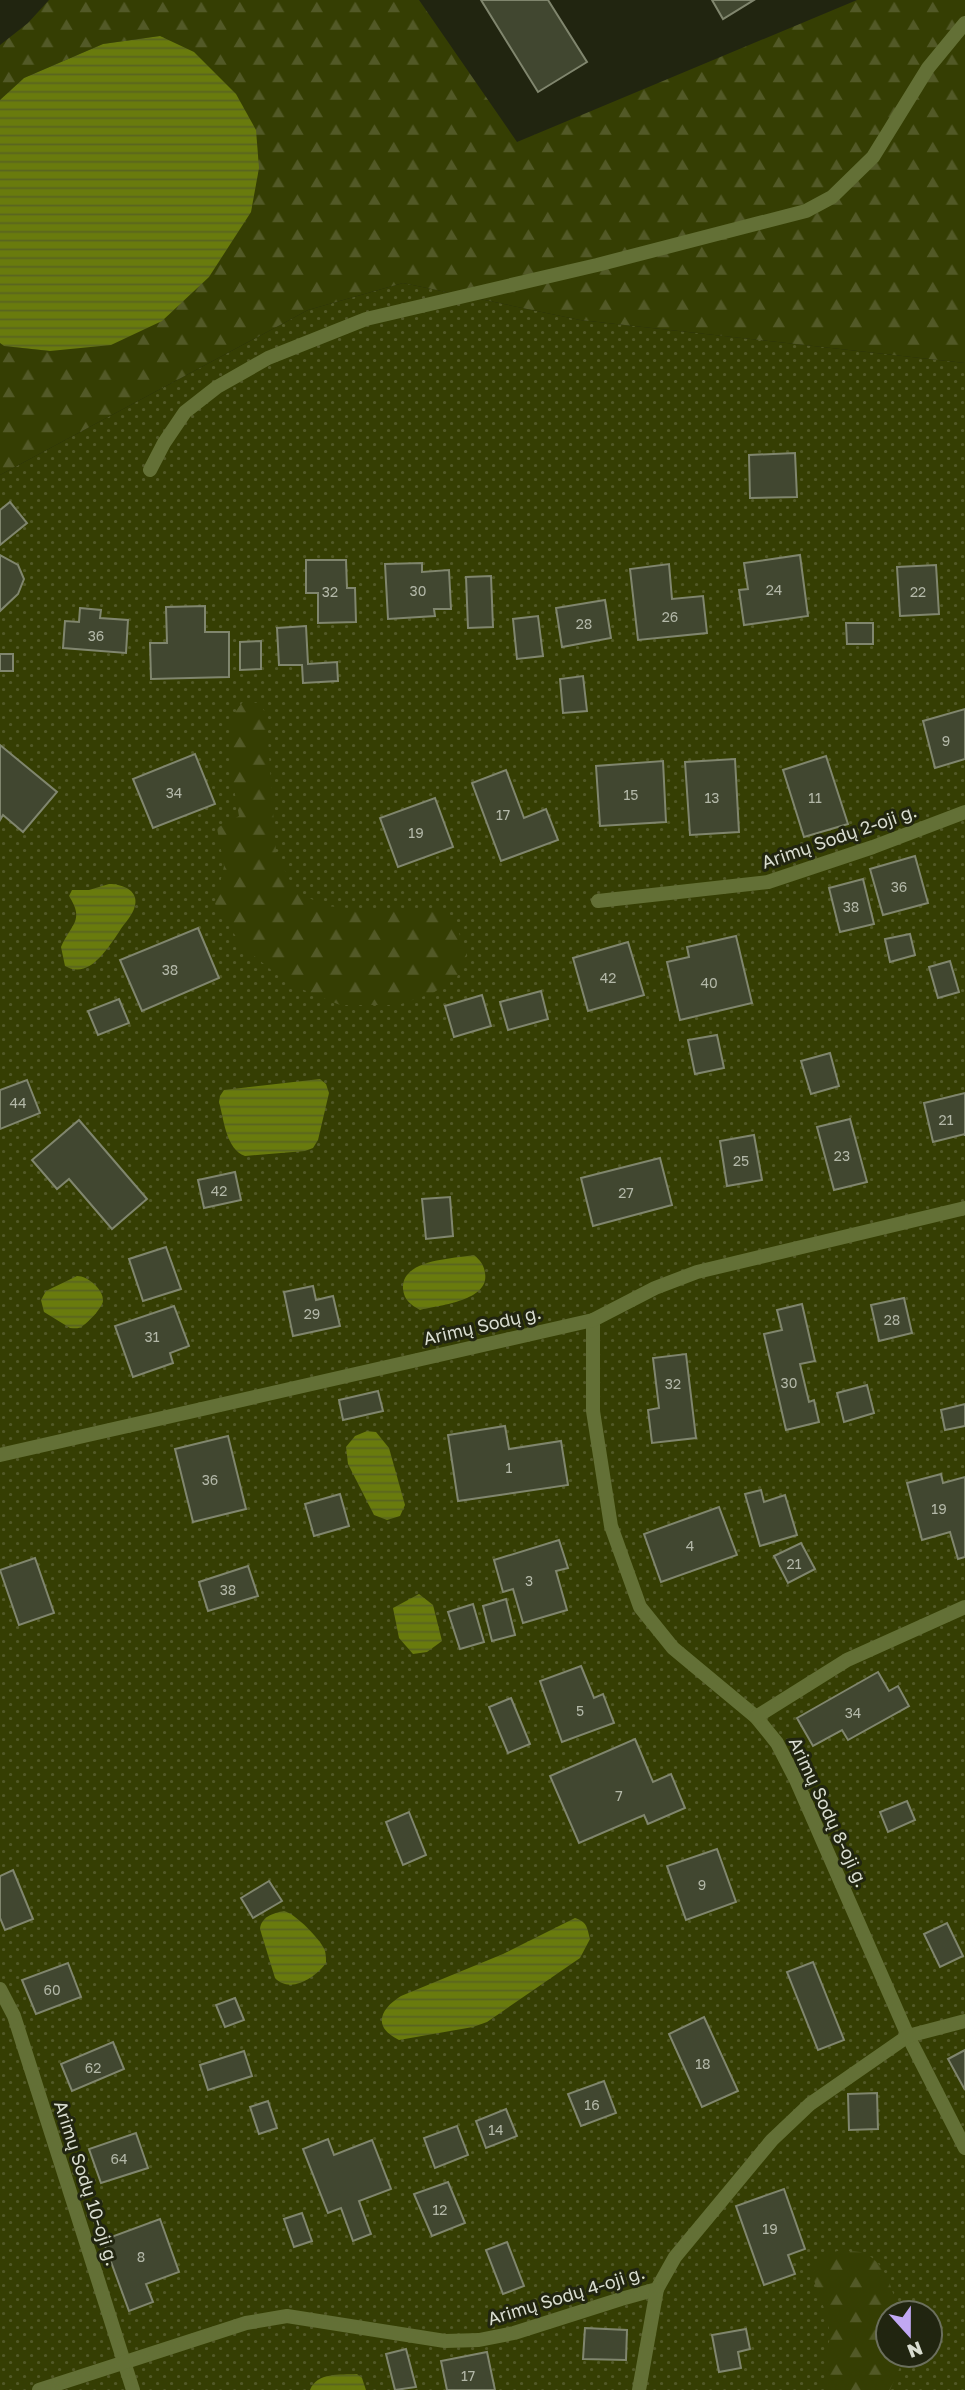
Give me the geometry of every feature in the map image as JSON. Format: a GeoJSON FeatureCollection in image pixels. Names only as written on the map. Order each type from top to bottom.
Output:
{"type":"FeatureCollection","features":[{"type":"Feature","properties":{"kind":"street"},"geometry":{"type":"LineString","coordinates":[[150,470],[185,412],[217,387],[268,358],[366,319],[597,265],[806,211],[832,197],[873,157],[928,68],[965,23]]}},
{"type":"Feature","properties":{"kind":"street","name":"Arimų Sodų 2-oji g."},"geometry":{"type":"LineString","coordinates":[[598,901],[768,882],[873,847],[965,811]]}},
{"type":"Feature","properties":{"kind":"street","name":"Arimų Sodų g."},"geometry":{"type":"LineString","coordinates":[[0,1455],[593,1320],[655,1288],[697,1272],[965,1208]]}},
{"type":"Feature","properties":{"kind":"street","name":"Arimų Sodų 8-oji g."},"geometry":{"type":"LineString","coordinates":[[593,1320],[593,1411],[611,1526],[640,1607],[673,1648],[756,1717],[777,1743],[796,1780],[908,2036],[965,2148]]}},
{"type":"Feature","properties":{"kind":"street"},"geometry":{"type":"LineString","coordinates":[[756,1717],[847,1660],[965,1607]]}},
{"type":"Feature","properties":{"kind":"street","name":"Arimų Sodų 10-oji g."},"geometry":{"type":"LineString","coordinates":[[0,1989],[14,2016],[133,2390]]}},
{"type":"Feature","properties":{"kind":"street","name":"Arimų Sodų 4-oji g."},"geometry":{"type":"LineString","coordinates":[[39,2390],[246,2323],[287,2316],[445,2342],[479,2340],[514,2333],[657,2289],[674,2257],[772,2140],[810,2104],[908,2036],[965,2021]]}},
{"type":"Feature","properties":{"kind":"street"},"geometry":{"type":"LineString","coordinates":[[639,2390],[657,2289]]}},
{"type":"Feature","properties":{"kind":"green space"},"geometry":{"type":"Polygon","coordinates":[[[49,0],[419,0],[517,142],[857,0],[965,0],[965,363],[580,320],[403,283],[308,310],[0,475],[0,343],[5,346],[50,351],[160,36],[103,44],[24,78],[0,100],[0,45],[28,23],[49,0]]]}},
{"type":"Feature","properties":{"kind":"green space"},"geometry":{"type":"Polygon","coordinates":[[[403,283],[580,320],[965,363],[965,2390],[0,2390],[0,475],[308,310],[403,283]]]}},
{"type":"Feature","properties":{"kind":"green space"},"geometry":{"type":"Polygon","coordinates":[[[243,702],[258,703],[266,713],[276,852],[290,881],[303,895],[326,906],[359,909],[439,909],[455,923],[467,954],[457,977],[433,993],[398,1005],[340,1005],[287,983],[242,946],[215,904],[224,866],[217,828],[239,816],[231,772],[229,741],[235,713],[243,702]]]}},
{"type":"Feature","properties":{"kind":"green space"},"geometry":{"type":"Polygon","coordinates":[[[837,2251],[860,2252],[876,2261],[887,2277],[894,2299],[874,2299],[874,2369],[899,2369],[890,2390],[824,2390],[830,2333],[812,2275],[819,2260],[837,2251]]]}},
{"type":"Feature","properties":{"kind":"shaded area"},"geometry":{"type":"Polygon","coordinates":[[[160,36],[194,52],[236,94],[256,130],[259,168],[251,212],[209,277],[162,321],[111,345],[50,351],[4,346],[0,343],[0,100],[24,78],[103,44],[160,36]]]}},
{"type":"Feature","properties":{"kind":"shaded area"},"geometry":{"type":"Polygon","coordinates":[[[109,884],[120,885],[133,893],[136,903],[133,912],[96,961],[82,969],[65,966],[61,947],[76,917],[74,904],[69,896],[72,890],[89,890],[109,884]]]}},
{"type":"Feature","properties":{"kind":"shaded area"},"geometry":{"type":"Polygon","coordinates":[[[320,1079],[326,1084],[329,1093],[318,1140],[313,1148],[245,1156],[234,1147],[227,1133],[219,1102],[224,1090],[320,1079]]]}},
{"type":"Feature","properties":{"kind":"shaded area"},"geometry":{"type":"Polygon","coordinates":[[[474,1255],[485,1273],[480,1290],[472,1296],[420,1310],[406,1299],[403,1289],[405,1279],[419,1266],[474,1255]]]}},
{"type":"Feature","properties":{"kind":"shaded area"},"geometry":{"type":"Polygon","coordinates":[[[77,1276],[94,1284],[101,1292],[103,1301],[84,1325],[70,1328],[44,1312],[41,1300],[46,1291],[77,1276]]]}},
{"type":"Feature","properties":{"kind":"shaded area"},"geometry":{"type":"Polygon","coordinates":[[[367,1431],[376,1432],[389,1448],[405,1505],[400,1516],[387,1520],[374,1515],[348,1464],[346,1447],[355,1436],[367,1431]]]}},
{"type":"Feature","properties":{"kind":"shaded area"},"geometry":{"type":"Polygon","coordinates":[[[419,1594],[433,1605],[442,1641],[427,1652],[413,1654],[399,1638],[393,1608],[419,1594]]]}},
{"type":"Feature","properties":{"kind":"shaded area"},"geometry":{"type":"Polygon","coordinates":[[[284,1911],[308,1928],[326,1954],[326,1963],[309,1979],[288,1985],[275,1978],[260,1929],[265,1919],[284,1911]]]}},
{"type":"Feature","properties":{"kind":"shaded area"},"geometry":{"type":"Polygon","coordinates":[[[575,1918],[586,1926],[590,1939],[580,1958],[487,2022],[399,2040],[390,2035],[382,2024],[384,2012],[401,1996],[503,1954],[575,1918]]]}},
{"type":"Feature","properties":{"kind":"shaded area"},"geometry":{"type":"Polygon","coordinates":[[[357,2374],[362,2378],[366,2390],[310,2390],[313,2384],[323,2377],[357,2374]]]}},
{"type":"Feature","properties":{"kind":"building"},"geometry":{"type":"Polygon","coordinates":[[[481,0],[548,0],[587,62],[538,92],[481,0]]]}},
{"type":"Feature","properties":{"kind":"building"},"geometry":{"type":"Polygon","coordinates":[[[712,0],[754,0],[723,19],[712,0]]]}},
{"type":"Feature","properties":{"kind":"building"},"geometry":{"type":"Polygon","coordinates":[[[795,453],[797,497],[750,498],[749,455],[795,453]]]}},
{"type":"Feature","properties":{"kind":"building"},"geometry":{"type":"Polygon","coordinates":[[[10,502],[27,523],[0,545],[0,510],[10,502]]]}},
{"type":"Feature","properties":{"kind":"building"},"geometry":{"type":"Polygon","coordinates":[[[0,555],[18,565],[24,579],[18,594],[0,611],[0,555]]]}},
{"type":"Feature","properties":{"kind":"building"},"geometry":{"type":"Polygon","coordinates":[[[800,555],[808,616],[744,625],[739,590],[748,589],[744,563],[800,555]]]}},
{"type":"Feature","properties":{"kind":"building"},"geometry":{"type":"Polygon","coordinates":[[[306,560],[346,560],[347,588],[355,588],[356,622],[318,623],[318,593],[306,593],[306,560]]]}},
{"type":"Feature","properties":{"kind":"building"},"geometry":{"type":"Polygon","coordinates":[[[422,563],[422,572],[449,570],[451,609],[434,609],[435,616],[388,619],[385,564],[422,563]]]}},
{"type":"Feature","properties":{"kind":"building"},"geometry":{"type":"Polygon","coordinates":[[[669,564],[672,599],[703,596],[707,633],[638,640],[630,569],[669,564]]]}},
{"type":"Feature","properties":{"kind":"building"},"geometry":{"type":"Polygon","coordinates":[[[936,565],[939,614],[900,616],[897,567],[936,565]]]}},
{"type":"Feature","properties":{"kind":"building"},"geometry":{"type":"Polygon","coordinates":[[[491,576],[493,627],[468,628],[466,577],[491,576]]]}},
{"type":"Feature","properties":{"kind":"building"},"geometry":{"type":"Polygon","coordinates":[[[605,600],[611,638],[562,647],[556,608],[605,600]]]}},
{"type":"Feature","properties":{"kind":"building"},"geometry":{"type":"Polygon","coordinates":[[[205,606],[205,632],[229,632],[229,677],[151,679],[150,643],[167,643],[166,607],[205,606]]]}},
{"type":"Feature","properties":{"kind":"building"},"geometry":{"type":"Polygon","coordinates":[[[80,608],[101,610],[100,618],[128,620],[126,653],[63,648],[65,621],[79,622],[80,608]]]}},
{"type":"Feature","properties":{"kind":"building"},"geometry":{"type":"Polygon","coordinates":[[[538,616],[543,656],[517,659],[513,619],[538,616]]]}},
{"type":"Feature","properties":{"kind":"building"},"geometry":{"type":"Polygon","coordinates":[[[846,623],[873,623],[873,644],[847,644],[846,623]]]}},
{"type":"Feature","properties":{"kind":"building"},"geometry":{"type":"Polygon","coordinates":[[[306,626],[308,664],[337,662],[338,681],[303,683],[302,665],[279,665],[277,628],[306,626]]]}},
{"type":"Feature","properties":{"kind":"building"},"geometry":{"type":"Polygon","coordinates":[[[261,641],[261,669],[240,670],[240,642],[261,641]]]}},
{"type":"Feature","properties":{"kind":"building"},"geometry":{"type":"Polygon","coordinates":[[[0,654],[13,654],[13,671],[0,671],[0,654]]]}},
{"type":"Feature","properties":{"kind":"building"},"geometry":{"type":"Polygon","coordinates":[[[583,676],[587,711],[563,713],[560,679],[583,676]]]}},
{"type":"Feature","properties":{"kind":"building"},"geometry":{"type":"Polygon","coordinates":[[[965,709],[965,759],[935,768],[923,721],[965,709]]]}},
{"type":"Feature","properties":{"kind":"building"},"geometry":{"type":"Polygon","coordinates":[[[0,745],[57,792],[23,832],[3,815],[0,820],[0,745]]]}},
{"type":"Feature","properties":{"kind":"building"},"geometry":{"type":"Polygon","coordinates":[[[195,754],[215,804],[153,828],[133,779],[195,754]]]}},
{"type":"Feature","properties":{"kind":"building"},"geometry":{"type":"Polygon","coordinates":[[[826,756],[848,824],[804,837],[783,770],[826,756]]]}},
{"type":"Feature","properties":{"kind":"building"},"geometry":{"type":"Polygon","coordinates":[[[735,759],[739,832],[690,835],[685,762],[735,759]]]}},
{"type":"Feature","properties":{"kind":"building"},"geometry":{"type":"Polygon","coordinates":[[[663,761],[666,822],[600,826],[596,766],[663,761]]]}},
{"type":"Feature","properties":{"kind":"building"},"geometry":{"type":"Polygon","coordinates":[[[506,770],[524,818],[546,809],[558,840],[501,861],[472,783],[506,770]]]}},
{"type":"Feature","properties":{"kind":"building"},"geometry":{"type":"Polygon","coordinates":[[[435,798],[453,847],[398,867],[380,818],[435,798]]]}},
{"type":"Feature","properties":{"kind":"building"},"geometry":{"type":"Polygon","coordinates":[[[915,856],[928,903],[883,915],[870,869],[915,856]]]}},
{"type":"Feature","properties":{"kind":"building"},"geometry":{"type":"Polygon","coordinates":[[[863,879],[874,924],[840,932],[829,888],[863,879]]]}},
{"type":"Feature","properties":{"kind":"building"},"geometry":{"type":"Polygon","coordinates":[[[198,928],[219,978],[142,1011],[120,960],[198,928]]]}},
{"type":"Feature","properties":{"kind":"building"},"geometry":{"type":"Polygon","coordinates":[[[910,934],[915,955],[890,962],[885,939],[910,934]]]}},
{"type":"Feature","properties":{"kind":"building"},"geometry":{"type":"Polygon","coordinates":[[[736,936],[752,1003],[680,1020],[667,962],[689,957],[687,947],[736,936]]]}},
{"type":"Feature","properties":{"kind":"building"},"geometry":{"type":"Polygon","coordinates":[[[628,942],[644,995],[588,1011],[573,958],[628,942]]]}},
{"type":"Feature","properties":{"kind":"building"},"geometry":{"type":"Polygon","coordinates":[[[950,961],[959,992],[938,998],[929,967],[950,961]]]}},
{"type":"Feature","properties":{"kind":"building"},"geometry":{"type":"Polygon","coordinates":[[[541,991],[548,1019],[508,1030],[500,1002],[541,991]]]}},
{"type":"Feature","properties":{"kind":"building"},"geometry":{"type":"Polygon","coordinates":[[[482,995],[491,1026],[454,1037],[445,1006],[482,995]]]}},
{"type":"Feature","properties":{"kind":"building"},"geometry":{"type":"Polygon","coordinates":[[[119,999],[129,1023],[98,1035],[88,1011],[119,999]]]}},
{"type":"Feature","properties":{"kind":"building"},"geometry":{"type":"Polygon","coordinates":[[[717,1035],[724,1068],[695,1074],[688,1040],[717,1035]]]}},
{"type":"Feature","properties":{"kind":"building"},"geometry":{"type":"Polygon","coordinates":[[[830,1053],[839,1086],[811,1094],[801,1061],[830,1053]]]}},
{"type":"Feature","properties":{"kind":"building"},"geometry":{"type":"Polygon","coordinates":[[[27,1080],[40,1113],[0,1129],[0,1090],[27,1080]]]}},
{"type":"Feature","properties":{"kind":"building"},"geometry":{"type":"Polygon","coordinates":[[[965,1093],[965,1134],[933,1142],[924,1103],[965,1093]]]}},
{"type":"Feature","properties":{"kind":"building"},"geometry":{"type":"Polygon","coordinates":[[[850,1119],[867,1182],[834,1190],[817,1127],[850,1119]]]}},
{"type":"Feature","properties":{"kind":"building"},"geometry":{"type":"Polygon","coordinates":[[[79,1120],[147,1199],[112,1229],[69,1179],[57,1189],[32,1160],[79,1120]]]}},
{"type":"Feature","properties":{"kind":"building"},"geometry":{"type":"Polygon","coordinates":[[[754,1135],[762,1180],[727,1186],[720,1141],[754,1135]]]}},
{"type":"Feature","properties":{"kind":"building"},"geometry":{"type":"Polygon","coordinates":[[[660,1158],[672,1205],[593,1226],[581,1178],[660,1158]]]}},
{"type":"Feature","properties":{"kind":"building"},"geometry":{"type":"Polygon","coordinates":[[[235,1172],[241,1200],[204,1208],[198,1180],[235,1172]]]}},
{"type":"Feature","properties":{"kind":"building"},"geometry":{"type":"Polygon","coordinates":[[[450,1197],[453,1236],[426,1239],[422,1199],[450,1197]]]}},
{"type":"Feature","properties":{"kind":"building"},"geometry":{"type":"Polygon","coordinates":[[[166,1247],[181,1289],[143,1301],[129,1259],[166,1247]]]}},
{"type":"Feature","properties":{"kind":"building"},"geometry":{"type":"Polygon","coordinates":[[[313,1286],[316,1300],[333,1296],[340,1326],[293,1336],[284,1292],[313,1286]]]}},
{"type":"Feature","properties":{"kind":"building"},"geometry":{"type":"Polygon","coordinates":[[[904,1298],[912,1333],[879,1341],[871,1305],[904,1298]]]}},
{"type":"Feature","properties":{"kind":"building"},"geometry":{"type":"Polygon","coordinates":[[[802,1304],[815,1361],[800,1364],[809,1402],[814,1400],[819,1422],[786,1430],[764,1334],[782,1330],[777,1310],[802,1304]]]}},
{"type":"Feature","properties":{"kind":"building"},"geometry":{"type":"Polygon","coordinates":[[[174,1306],[189,1346],[170,1353],[173,1363],[133,1377],[115,1326],[174,1306]]]}},
{"type":"Feature","properties":{"kind":"building"},"geometry":{"type":"Polygon","coordinates":[[[686,1354],[696,1438],[652,1443],[648,1410],[659,1408],[653,1358],[686,1354]]]}},
{"type":"Feature","properties":{"kind":"building"},"geometry":{"type":"Polygon","coordinates":[[[867,1385],[874,1413],[844,1422],[837,1393],[867,1385]]]}},
{"type":"Feature","properties":{"kind":"building"},"geometry":{"type":"Polygon","coordinates":[[[378,1391],[383,1411],[343,1420],[339,1400],[378,1391]]]}},
{"type":"Feature","properties":{"kind":"building"},"geometry":{"type":"Polygon","coordinates":[[[965,1404],[965,1426],[945,1430],[941,1410],[965,1404]]]}},
{"type":"Feature","properties":{"kind":"building"},"geometry":{"type":"Polygon","coordinates":[[[505,1426],[509,1449],[561,1441],[568,1485],[458,1501],[448,1435],[505,1426]]]}},
{"type":"Feature","properties":{"kind":"building"},"geometry":{"type":"Polygon","coordinates":[[[228,1436],[246,1509],[193,1522],[175,1449],[228,1436]]]}},
{"type":"Feature","properties":{"kind":"building"},"geometry":{"type":"Polygon","coordinates":[[[941,1474],[943,1483],[965,1477],[965,1557],[958,1559],[950,1532],[922,1540],[907,1483],[941,1474]]]}},
{"type":"Feature","properties":{"kind":"building"},"geometry":{"type":"Polygon","coordinates":[[[761,1490],[764,1502],[785,1495],[797,1535],[760,1546],[745,1494],[761,1490]]]}},
{"type":"Feature","properties":{"kind":"building"},"geometry":{"type":"Polygon","coordinates":[[[340,1494],[349,1526],[314,1536],[305,1504],[340,1494]]]}},
{"type":"Feature","properties":{"kind":"building"},"geometry":{"type":"Polygon","coordinates":[[[719,1507],[737,1555],[661,1582],[644,1534],[719,1507]]]}},
{"type":"Feature","properties":{"kind":"building"},"geometry":{"type":"Polygon","coordinates":[[[559,1540],[568,1568],[556,1571],[567,1610],[523,1623],[513,1589],[503,1592],[494,1560],[559,1540]]]}},
{"type":"Feature","properties":{"kind":"building"},"geometry":{"type":"Polygon","coordinates":[[[801,1543],[815,1569],[788,1583],[774,1556],[801,1543]]]}},
{"type":"Feature","properties":{"kind":"building"},"geometry":{"type":"Polygon","coordinates":[[[35,1558],[54,1613],[19,1625],[0,1570],[35,1558]]]}},
{"type":"Feature","properties":{"kind":"building"},"geometry":{"type":"Polygon","coordinates":[[[248,1566],[258,1596],[208,1611],[199,1582],[248,1566]]]}},
{"type":"Feature","properties":{"kind":"building"},"geometry":{"type":"Polygon","coordinates":[[[506,1599],[515,1635],[492,1641],[483,1606],[506,1599]]]}},
{"type":"Feature","properties":{"kind":"building"},"geometry":{"type":"Polygon","coordinates":[[[473,1604],[484,1642],[460,1649],[448,1612],[473,1604]]]}},
{"type":"Feature","properties":{"kind":"building"},"geometry":{"type":"Polygon","coordinates":[[[581,1666],[594,1698],[603,1694],[614,1723],[562,1742],[540,1681],[581,1666]]]}},
{"type":"Feature","properties":{"kind":"building"},"geometry":{"type":"Polygon","coordinates":[[[878,1672],[889,1691],[898,1686],[909,1706],[848,1740],[842,1730],[813,1746],[797,1718],[878,1672]]]}},
{"type":"Feature","properties":{"kind":"building"},"geometry":{"type":"Polygon","coordinates":[[[511,1698],[530,1744],[508,1753],[489,1707],[511,1698]]]}},
{"type":"Feature","properties":{"kind":"building"},"geometry":{"type":"Polygon","coordinates":[[[635,1739],[653,1782],[671,1774],[685,1808],[648,1824],[644,1815],[579,1843],[550,1776],[635,1739]]]}},
{"type":"Feature","properties":{"kind":"building"},"geometry":{"type":"Polygon","coordinates":[[[907,1801],[915,1820],[888,1832],[880,1812],[907,1801]]]}},
{"type":"Feature","properties":{"kind":"building"},"geometry":{"type":"Polygon","coordinates":[[[409,1812],[426,1855],[403,1865],[386,1822],[409,1812]]]}},
{"type":"Feature","properties":{"kind":"building"},"geometry":{"type":"Polygon","coordinates":[[[717,1849],[736,1902],[686,1920],[667,1866],[717,1849]]]}},
{"type":"Feature","properties":{"kind":"building"},"geometry":{"type":"Polygon","coordinates":[[[13,1870],[33,1919],[5,1930],[0,1918],[0,1876],[13,1870]]]}},
{"type":"Feature","properties":{"kind":"building"},"geometry":{"type":"Polygon","coordinates":[[[269,1881],[282,1901],[253,1918],[241,1898],[269,1881]]]}},
{"type":"Feature","properties":{"kind":"building"},"geometry":{"type":"Polygon","coordinates":[[[947,1923],[963,1956],[940,1967],[924,1934],[947,1923]]]}},
{"type":"Feature","properties":{"kind":"building"},"geometry":{"type":"Polygon","coordinates":[[[813,1962],[844,2040],[818,2050],[787,1972],[813,1962]]]}},
{"type":"Feature","properties":{"kind":"building"},"geometry":{"type":"Polygon","coordinates":[[[68,1963],[81,1997],[36,2014],[22,1980],[68,1963]]]}},
{"type":"Feature","properties":{"kind":"building"},"geometry":{"type":"Polygon","coordinates":[[[235,1998],[244,2020],[225,2027],[216,2005],[235,1998]]]}},
{"type":"Feature","properties":{"kind":"building"},"geometry":{"type":"Polygon","coordinates":[[[704,2017],[738,2091],[702,2107],[669,2034],[704,2017]]]}},
{"type":"Feature","properties":{"kind":"building"},"geometry":{"type":"Polygon","coordinates":[[[113,2042],[124,2069],[72,2091],[61,2064],[113,2042]]]}},
{"type":"Feature","properties":{"kind":"building"},"geometry":{"type":"Polygon","coordinates":[[[965,2050],[965,2090],[948,2059],[965,2050]]]}},
{"type":"Feature","properties":{"kind":"building"},"geometry":{"type":"Polygon","coordinates":[[[244,2051],[252,2076],[208,2090],[200,2065],[244,2051]]]}},
{"type":"Feature","properties":{"kind":"building"},"geometry":{"type":"Polygon","coordinates":[[[604,2081],[616,2113],[581,2126],[568,2094],[604,2081]]]}},
{"type":"Feature","properties":{"kind":"building"},"geometry":{"type":"Polygon","coordinates":[[[877,2093],[878,2129],[849,2130],[848,2094],[877,2093]]]}},
{"type":"Feature","properties":{"kind":"building"},"geometry":{"type":"Polygon","coordinates":[[[268,2101],[277,2128],[259,2134],[250,2107],[268,2101]]]}},
{"type":"Feature","properties":{"kind":"building"},"geometry":{"type":"Polygon","coordinates":[[[506,2109],[517,2136],[486,2148],[476,2121],[506,2109]]]}},
{"type":"Feature","properties":{"kind":"building"},"geometry":{"type":"Polygon","coordinates":[[[457,2126],[468,2155],[435,2168],[424,2138],[457,2126]]]}},
{"type":"Feature","properties":{"kind":"building"},"geometry":{"type":"Polygon","coordinates":[[[136,2133],[148,2168],[101,2183],[89,2149],[136,2133]]]}},
{"type":"Feature","properties":{"kind":"building"},"geometry":{"type":"Polygon","coordinates":[[[328,2139],[334,2155],[372,2140],[391,2189],[359,2201],[371,2234],[353,2241],[341,2208],[328,2213],[303,2149],[328,2139]]]}},
{"type":"Feature","properties":{"kind":"building"},"geometry":{"type":"Polygon","coordinates":[[[448,2182],[465,2223],[432,2236],[414,2194],[448,2182]]]}},
{"type":"Feature","properties":{"kind":"building"},"geometry":{"type":"Polygon","coordinates":[[[784,2189],[805,2249],[788,2255],[795,2274],[764,2285],[736,2206],[784,2189]]]}},
{"type":"Feature","properties":{"kind":"building"},"geometry":{"type":"Polygon","coordinates":[[[302,2213],[312,2241],[294,2247],[284,2219],[302,2213]]]}},
{"type":"Feature","properties":{"kind":"building"},"geometry":{"type":"Polygon","coordinates":[[[160,2219],[179,2272],[146,2284],[153,2302],[129,2311],[103,2240],[160,2219]]]}},
{"type":"Feature","properties":{"kind":"building"},"geometry":{"type":"Polygon","coordinates":[[[507,2242],[524,2286],[503,2294],[486,2250],[507,2242]]]}},
{"type":"Feature","properties":{"kind":"building"},"geometry":{"type":"Polygon","coordinates":[[[585,2328],[627,2330],[626,2360],[583,2359],[585,2328]]]}},
{"type":"Feature","properties":{"kind":"building"},"geometry":{"type":"Polygon","coordinates":[[[746,2329],[750,2349],[738,2352],[741,2368],[719,2372],[712,2335],[746,2329]]]}},
{"type":"Feature","properties":{"kind":"building"},"geometry":{"type":"Polygon","coordinates":[[[406,2349],[416,2387],[395,2390],[386,2354],[406,2349]]]}},
{"type":"Feature","properties":{"kind":"building"},"geometry":{"type":"Polygon","coordinates":[[[487,2352],[495,2390],[447,2390],[441,2361],[487,2352]]]}}]}
